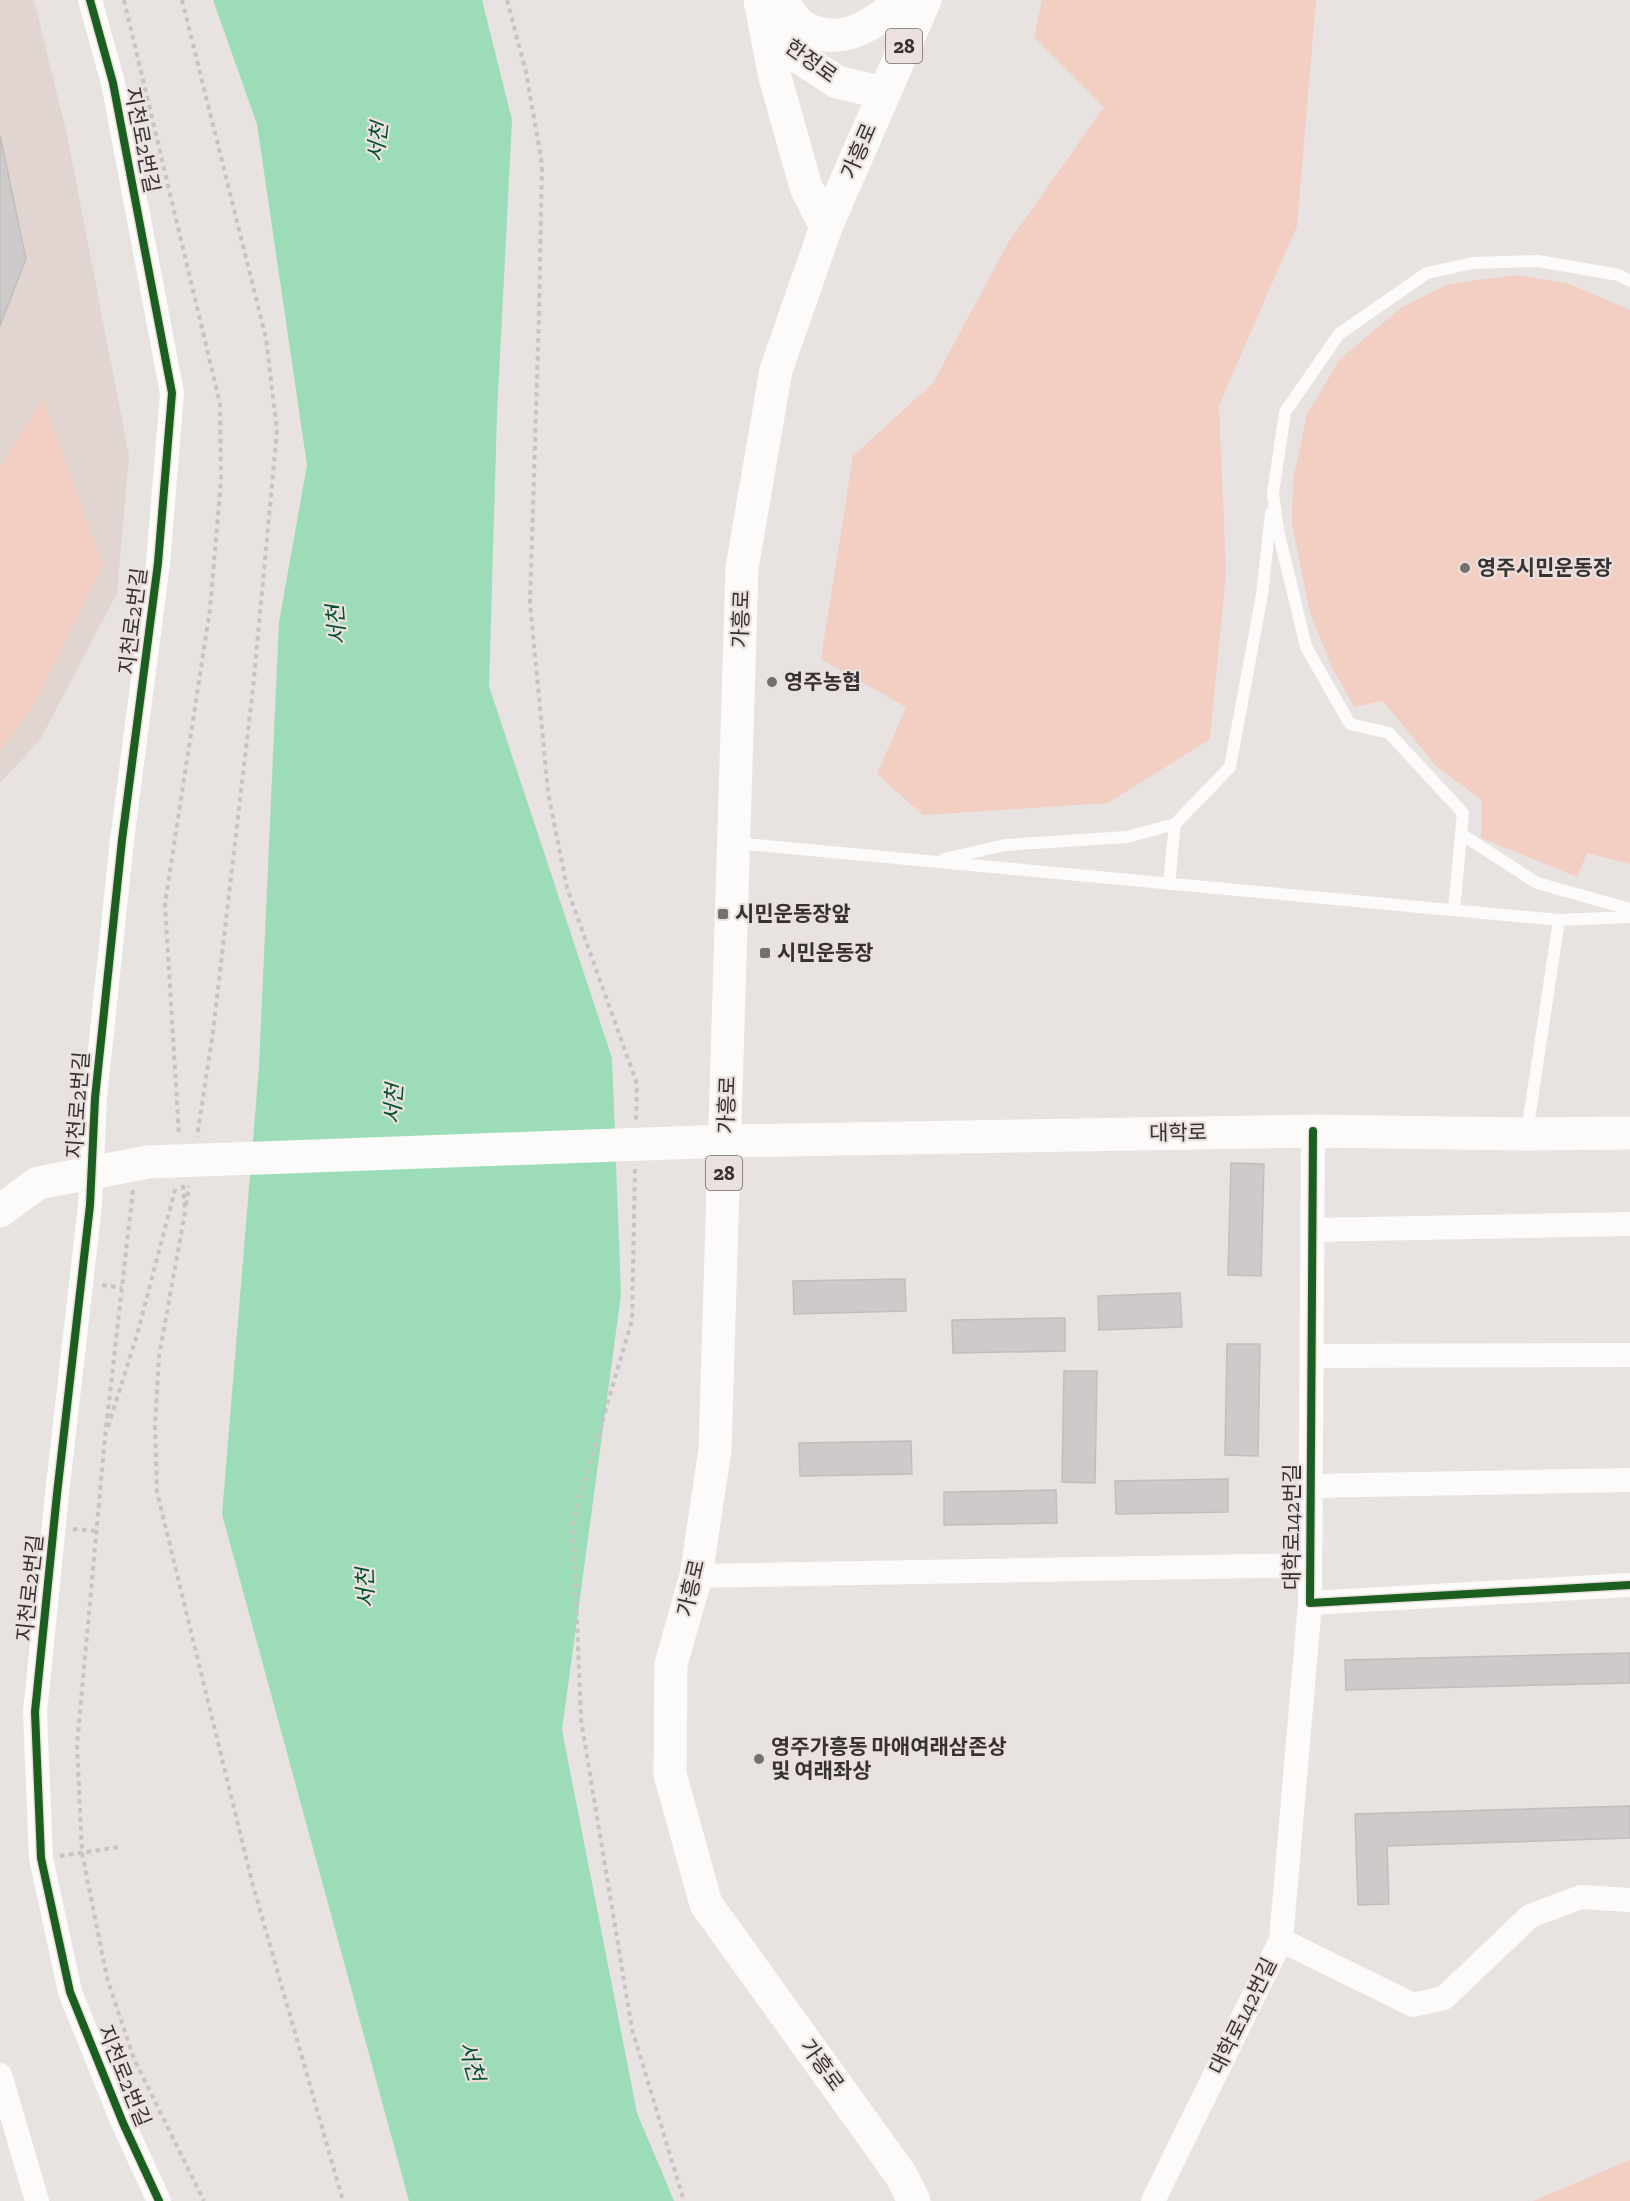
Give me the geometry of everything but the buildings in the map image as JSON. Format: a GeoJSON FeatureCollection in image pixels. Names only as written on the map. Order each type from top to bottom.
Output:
{"type":"FeatureCollection","features":[{"type":"Feature","properties":{"kind":"main road","name":"한정로"},"geometry":{"type":"LineString","coordinates":[[761,0],[777,36],[802,59],[837,82],[884,93]]}},
{"type":"Feature","properties":{"kind":"main road"},"geometry":{"type":"LineString","coordinates":[[761,0],[775,77],[806,187],[826,227]]}},
{"type":"Feature","properties":{"kind":"main road"},"geometry":{"type":"LineString","coordinates":[[781,0],[800,25],[817,33],[837,36],[857,31],[877,21],[904,0]]}},
{"type":"Feature","properties":{"kind":"main road","name":"가흥로"},"geometry":{"type":"LineString","coordinates":[[915,2201],[901,2175],[706,1904],[670,1774],[671,1664],[696,1576],[715,1450],[742,568],[776,370],[826,227],[924,0]]}},
{"type":"Feature","properties":{"kind":"main road","name":"대학로"},"geometry":{"type":"LineString","coordinates":[[0,1211],[38,1184],[132,1165],[726,1141],[1313,1131],[1630,1133]]}},
{"type":"Feature","properties":{"kind":"street","name":"지천로2번길"},"geometry":{"type":"LineString","coordinates":[[90,0],[113,83],[172,393],[159,563],[120,864],[95,1098],[90,1205],[35,1712],[41,1857],[70,1992],[123,2124],[159,2201]]}},
{"type":"Feature","properties":{"kind":"street","name":"대학로142번길"},"geometry":{"type":"LineString","coordinates":[[1153,2201],[1281,1940],[1310,1604],[1313,1131]]}},
{"type":"Feature","properties":{"kind":"street"},"geometry":{"type":"LineString","coordinates":[[1312,1230],[1630,1224]]}},
{"type":"Feature","properties":{"kind":"street"},"geometry":{"type":"LineString","coordinates":[[1312,1356],[1630,1355]]}},
{"type":"Feature","properties":{"kind":"street","name":"대학로142번길"},"geometry":{"type":"LineString","coordinates":[[1311,1486],[1630,1480]]}},
{"type":"Feature","properties":{"kind":"street"},"geometry":{"type":"LineString","coordinates":[[696,1576],[1310,1565]]}},
{"type":"Feature","properties":{"kind":"street","name":"대학로142번길"},"geometry":{"type":"LineString","coordinates":[[1310,1604],[1630,1585]]}},
{"type":"Feature","properties":{"kind":"street"},"geometry":{"type":"LineString","coordinates":[[1281,1940],[1413,2005],[1443,1998],[1530,1916],[1581,1898],[1630,1900]]}},
{"type":"Feature","properties":{"kind":"street"},"geometry":{"type":"LineString","coordinates":[[0,2075],[37,2201]]}},
{"type":"Feature","properties":{"kind":"lane"},"geometry":{"type":"LineString","coordinates":[[934,862],[1005,845],[1127,837],[1175,824],[1230,766],[1262,595],[1285,412],[1339,334],[1427,273],[1473,263],[1538,261],[1619,275],[1630,281]]}},
{"type":"Feature","properties":{"kind":"lane"},"geometry":{"type":"LineString","coordinates":[[1273,494],[1278,530],[1306,647],[1350,724],[1389,733],[1463,813],[1454,910]]}},
{"type":"Feature","properties":{"kind":"lane"},"geometry":{"type":"LineString","coordinates":[[1169,884],[1175,824]]}},
{"type":"Feature","properties":{"kind":"lane"},"geometry":{"type":"LineString","coordinates":[[1461,834],[1537,883],[1630,909]]}},
{"type":"Feature","properties":{"kind":"lane"},"geometry":{"type":"LineString","coordinates":[[734,843],[1559,920],[1630,917]]}},
{"type":"Feature","properties":{"kind":"lane"},"geometry":{"type":"LineString","coordinates":[[1527,1134],[1559,920]]}},
{"type":"Feature","properties":{"kind":"path"},"geometry":{"type":"LineString","coordinates":[[124,0],[220,404],[221,480],[210,609],[165,904],[180,1146]]}},
{"type":"Feature","properties":{"kind":"path"},"geometry":{"type":"LineString","coordinates":[[182,0],[266,338],[277,431],[248,736],[213,1032],[196,1144]]}},
{"type":"Feature","properties":{"kind":"path"},"geometry":{"type":"LineString","coordinates":[[507,0],[526,72],[542,164],[530,603],[548,792],[567,888],[637,1084],[636,1131]]}},
{"type":"Feature","properties":{"kind":"path"},"geometry":{"type":"LineString","coordinates":[[132,1165],[77,1745],[82,1853],[107,1978],[134,2060],[204,2201]]}},
{"type":"Feature","properties":{"kind":"path"},"geometry":{"type":"LineString","coordinates":[[635,1166],[632,1320],[573,1521],[581,1720],[632,2029],[684,2201]]}},
{"type":"Feature","properties":{"kind":"path"},"geometry":{"type":"LineString","coordinates":[[105,1437],[180,1178],[185,1212]]}},
{"type":"Feature","properties":{"kind":"path"},"geometry":{"type":"LineString","coordinates":[[190,1178],[159,1356],[155,1426],[157,1492],[252,1882],[343,2201]]}},
{"type":"Feature","properties":{"kind":"path"},"geometry":{"type":"LineString","coordinates":[[82,1853],[119,1848]]}},
{"type":"Feature","properties":{"kind":"shaded area"},"geometry":{"type":"Polygon","coordinates":[[[0,0],[34,0],[67,135],[129,456],[117,593],[40,740],[0,783],[0,0]]]}},
{"type":"Feature","properties":{"kind":"shaded area"},"geometry":{"type":"Polygon","coordinates":[[[1042,0],[1316,0],[1297,226],[1219,405],[1226,572],[1210,739],[1108,803],[923,815],[877,774],[906,707],[821,659],[853,456],[933,383],[1008,243],[1104,107],[1034,37],[1042,0]]]}},
{"type":"Feature","properties":{"kind":"shaded area","name":"영주시민운동장"},"geometry":{"type":"Polygon","coordinates":[[[1515,275],[1567,283],[1630,310],[1630,864],[1587,853],[1577,877],[1481,838],[1482,800],[1437,767],[1383,701],[1354,707],[1332,667],[1310,612],[1292,524],[1293,480],[1307,414],[1340,359],[1401,308],[1449,284],[1515,275]]]}},
{"type":"Feature","properties":{"kind":"shaded area"},"geometry":{"type":"Polygon","coordinates":[[[43,399],[103,565],[34,705],[0,751],[0,467],[43,399]]]}},
{"type":"Feature","properties":{"kind":"shaded area"},"geometry":{"type":"Polygon","coordinates":[[[1630,2160],[1630,2201],[1533,2201],[1630,2160]]]}},
{"type":"Feature","properties":{"kind":"water","name":"서천"},"geometry":{"type":"Polygon","coordinates":[[[213,0],[482,0],[512,120],[497,414],[489,686],[612,1058],[621,1295],[562,1730],[637,2113],[674,2201],[409,2201],[222,1514],[259,1067],[279,622],[307,465],[257,124],[213,0]]]}},
{"type":"Feature","properties":{"kind":"cycle path"},"geometry":{"type":"LineString","coordinates":[[90,0],[113,83],[172,393],[158,563],[122,840],[95,1098],[90,1205],[35,1712],[41,1858],[70,1992],[123,2123],[159,2201]]}},
{"type":"Feature","properties":{"kind":"cycle path"},"geometry":{"type":"LineString","coordinates":[[1313,1131],[1310,1603],[1630,1585]]}},
{"type":"Feature","properties":{"kind":"place","name":"영주시민운동장"},"geometry":{"type":"Point","coordinates":[1465,568]}},
{"type":"Feature","properties":{"kind":"place","name":"영주농협"},"geometry":{"type":"Point","coordinates":[772,682]}},
{"type":"Feature","properties":{"kind":"place","name":"시민운동장앞"},"geometry":{"type":"Point","coordinates":[723,914]}},
{"type":"Feature","properties":{"kind":"place","name":"시민운동장"},"geometry":{"type":"Point","coordinates":[765,953]}},
{"type":"Feature","properties":{"kind":"place","name":"영주가흥동 마애여래삼존상 및 여래좌상"},"geometry":{"type":"Point","coordinates":[759,1759]}}]}
